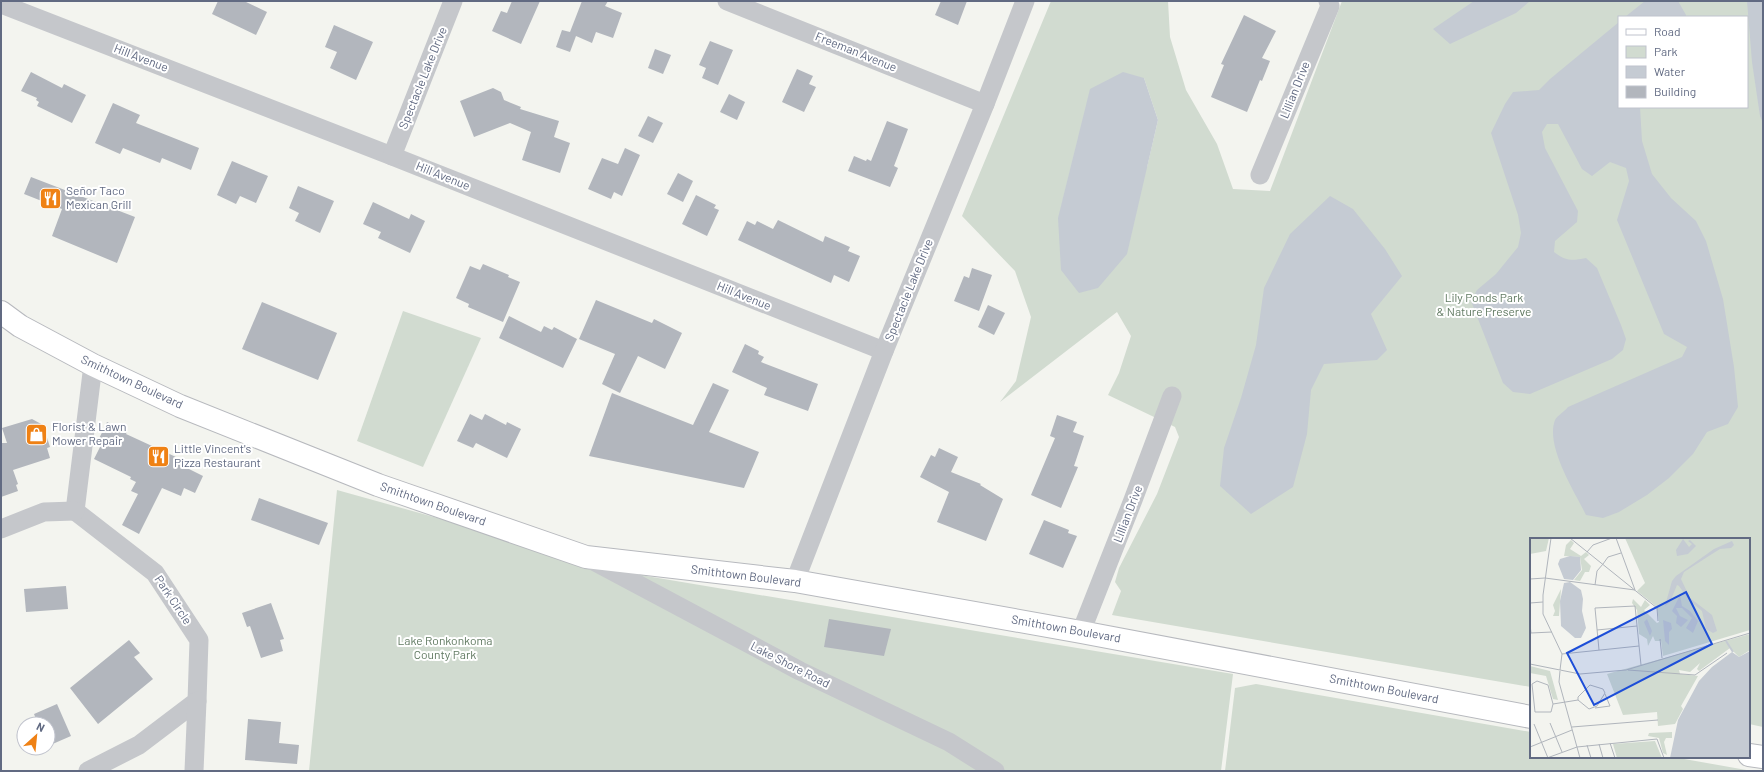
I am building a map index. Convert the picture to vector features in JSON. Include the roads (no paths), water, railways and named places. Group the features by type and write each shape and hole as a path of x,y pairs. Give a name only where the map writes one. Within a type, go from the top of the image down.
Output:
{"main road":[{"name":"Smithtown Boulevard","path":"1,312 20,326 93,365 180,406 378,485 586,557 794,581 1081,632 1530,716"},
{"path":"1750,755 1763,757"}],"street":[{"name":"Spectacle Lake Drive","path":"392,156 453,1"},
{"name":"Freeman Avenue","path":"727,1 985,104"},
{"name":"Spectacle Lake Drive","path":"794,581 884,351 985,104 1025,1"},
{"name":"Lillian Drive","path":"1260,174 1329,3"},
{"name":"Hill Avenue","path":"1,4 392,156 884,351"},
{"path":"1,529 44,512 75,511 93,365"},
{"name":"Lillian Drive","path":"1081,632 1134,500 1172,396"},
{"name":"Park Circle","path":"75,511 155,573 199,640 194,771"},
{"name":"Lake Shore Road","path":"586,557 800,671 949,742 995,771"},
{"path":"88,771 139,745 197,701"}],"water":[{"path":"1474,1 1530,1 1516,13 1450,44 1433,29"},
{"path":"1645,1 1678,1 1686,15 1686,16 1626,16"},
{"path":"1747,1 1763,1 1763,123 1760,116 1752,62"},
{"path":"1618,23 1618,108 1640,108 1642,141 1652,174 1671,198 1696,221 1706,241 1723,299 1734,367 1738,407 1728,424 1707,432 1693,454 1669,478 1647,495 1619,512 1603,518 1586,515 1569,482 1554,443 1553,431 1555,420 1568,407 1682,357 1687,347 1664,334 1617,220 1629,181 1626,168 1610,162 1592,176 1582,169 1558,124 1547,124 1542,132 1545,148 1578,211 1577,222 1555,241 1554,252 1569,260 1586,258 1597,268 1626,339 1623,350 1612,359 1530,394 1513,392 1503,383 1471,301 1477,290 1496,274 1518,247 1521,233 1518,215 1491,133 1505,104 1513,92 1539,90 1550,79"},
{"path":"1123,72 1144,78 1158,120 1127,254 1098,288 1079,293 1061,270 1058,218 1090,89"},
{"path":"1330,196 1353,209 1385,249 1402,276 1371,314 1387,350 1377,360 1324,364 1311,390 1307,434 1293,487 1251,514 1220,486 1224,448 1241,398 1256,345 1264,288 1290,234"}],"place":[{"name":"Señor Taco Mexican Grill","path":"50,198"},
{"name":"Florist & Lawn Mower Repair","path":"36,434"},
{"name":"Little Vincent's Pizza Restaurant","path":"158,456"}],"park label":[{"name":"Lily Ponds Park & Nature Preserve","path":"1484,305"},
{"name":"Lake Ronkonkoma County Park","path":"445,648"}]}
